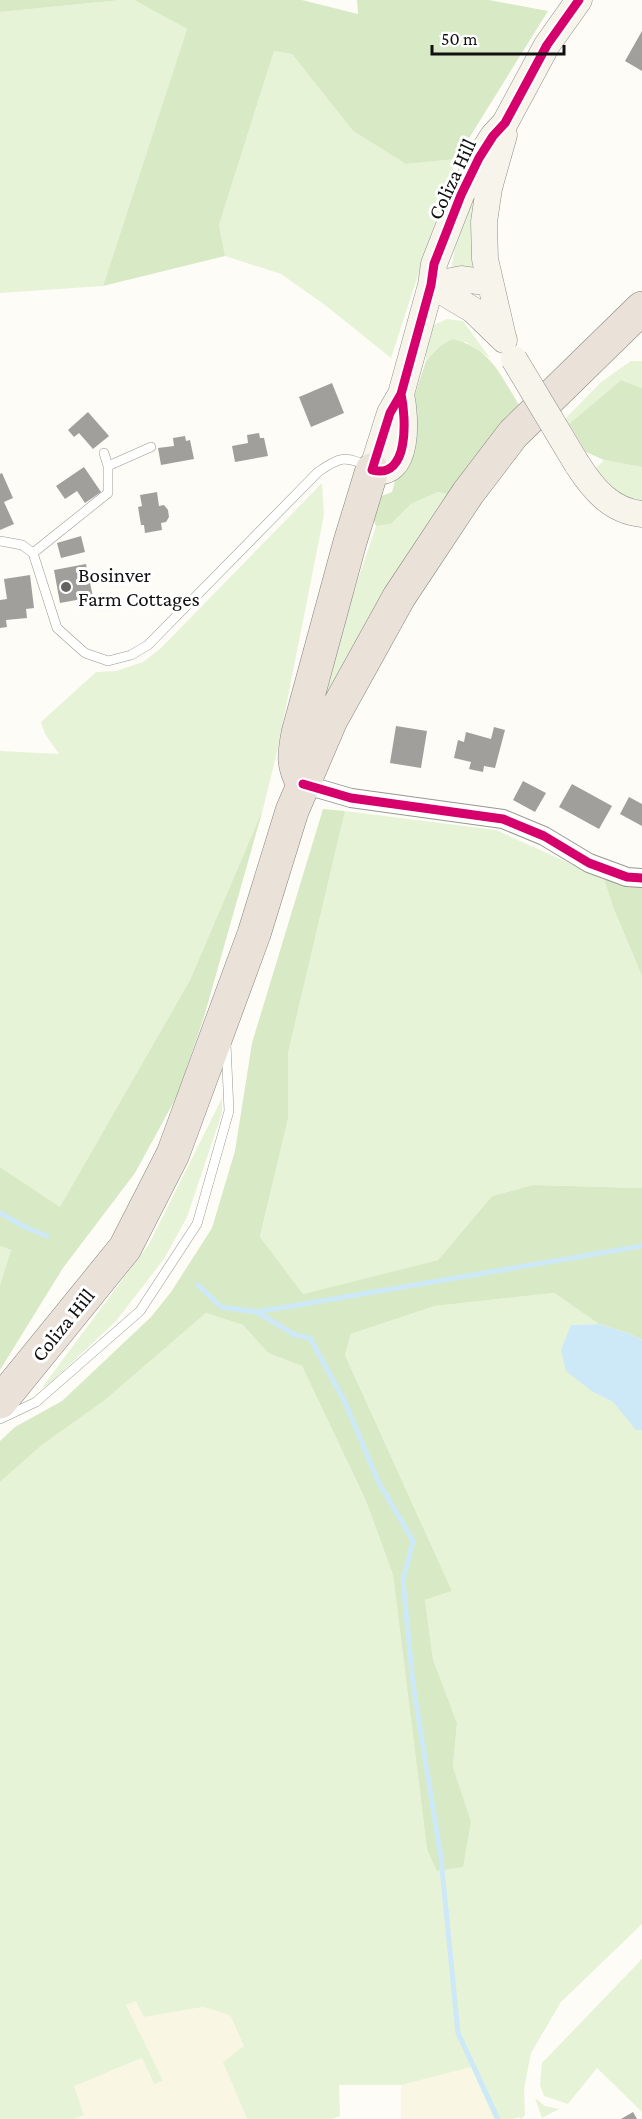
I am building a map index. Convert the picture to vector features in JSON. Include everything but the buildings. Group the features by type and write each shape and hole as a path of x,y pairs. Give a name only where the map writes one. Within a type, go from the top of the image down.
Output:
{"highway":[{"name":"Coliza Hill","path":"0,1402 125,1248 173,1154 254,934 285,829 331,720 367,653 431,548 468,493 513,434 642,308"},
{"path":"601,346 642,340"},
{"path":"303,784 295,771 293,756 298,733 372,470"}],"street":[{"name":"Coliza Hill","path":"372,470 382,473 394,468 398,461 405,413 401,394 431,285 434,264 460,195 479,158 493,136 505,123 547,45 579,0"},
{"path":"505,123 504,138 489,189 484,222 485,296 514,359 577,464 602,497 623,510 642,514"},
{"path":"431,285 485,296"},
{"path":"303,784 351,798 503,819 544,836 589,863 627,877 642,878"}],"lane":[{"path":"108,466 151,447"},
{"path":"33,554 108,492 108,466 104,453"},
{"path":"0,541 22,545 33,554 57,628 85,653 108,661 131,655 148,645 318,472 345,458 372,470"},
{"path":"0,1419 36,1402 140,1311 197,1224 229,1111 225,1012"}],"shaded area":[{"path":"136,2001 144,2017 203,2007 230,2015 244,2046 224,2063 247,2119 75,2119 84,2115 73,2086 143,2058 154,2084 126,2004"},
{"path":"471,2066 494,2119 401,2119 401,2085"}],"green space":[{"path":"0,0 121,0 0,12"},
{"path":"134,0 187,29 103,286 0,293 0,12"},
{"path":"134,0 302,0 358,14 357,0 489,0 548,11 456,159 406,164 353,131 292,54 274,51 219,225 225,256 103,286 187,29"},
{"path":"274,51 292,54 353,131 406,164 456,159 391,358 325,305 281,274 225,256 219,225"},
{"path":"488,157 479,277 451,276 460,230"},
{"path":"447,319 463,321 490,358 466,342 439,347 426,361 426,348 431,326"},
{"path":"452,339 477,349 494,365 521,408 450,495 438,492 411,504 391,524 376,526 371,512 379,497 392,492 412,403 426,361 439,347"},
{"path":"631,361 642,361 642,388 621,380 569,424 565,419 601,382"},
{"path":"621,380 642,388 642,467 604,460 586,452 569,424"},
{"path":"604,460 642,467 642,505 611,495 592,472"},
{"path":"322,483 324,515 277,752 263,809 190,980 60,1208 0,1167 0,751 59,754 45,734 41,722 96,672 116,671 143,662 161,648"},
{"path":"438,492 450,495 304,739 376,526 391,524 411,504"},
{"path":"263,809 204,1017 177,1096 135,1173 63,1268 0,1370 0,1285 11,1250 0,1246 0,1167 60,1207 190,980"},
{"path":"323,809 345,811 288,1053 288,1119 260,1237 303,1294 438,1260 492,1196 533,1185 642,1188 642,1340 599,1324 554,1293 435,1306 351,1334 345,1355 452,1591 425,1600 433,1659 457,1723 453,1767 471,1821 463,1867 437,1871 427,1849 393,1575 366,1501 302,1366 268,1353 243,1325 206,1313 105,1400 42,1445 0,1482 0,1441 15,1427 62,1401 151,1317 171,1292 212,1228 235,1151 252,1043"},
{"path":"345,811 496,830 604,879 613,907 642,976 642,1188 534,1185 492,1196 438,1260 303,1294 260,1238 288,1119 288,1053"},
{"path":"604,879 642,888 642,976 613,907"},
{"path":"222,1098 222,1113 187,1217 164,1259 116,1321 41,1389 149,1244"},
{"path":"0,1246 11,1250 0,1285"},
{"path":"554,1293 599,1324 571,1325 593,1392 613,1402 636,1429 642,1430 642,1924 561,2002 531,2053 524,2089 525,2115 521,2119 519,2117 494,2119 471,2067 401,2085 339,2085 340,2116 332,2119 247,2119 223,2062 244,2046 230,2015 203,2007 144,2017 136,2001 126,2005 163,2081 154,2084 142,2058 74,2086 84,2115 75,2119 0,2119 0,1482 42,1445 105,1400 206,1313 243,1325 268,1353 302,1366 366,1501 393,1575 427,1849 471,1821 453,1767 457,1723 433,1659 425,1600 452,1591 345,1355 351,1334 435,1306"},
{"path":"642,1959 642,2112 597,2068 568,2104 544,2096 540,2085 542,2063"},
{"path":"535,2098 545,2106 559,2109 542,2118"}],"water":[{"path":"599,1324 642,1340 642,1430 636,1430 613,1402 593,1392 566,1371 561,1350 571,1325"}],"waterway":[{"path":"0,1213 47,1236"},
{"path":"257,1312 642,1246"},
{"path":"198,1285 221,1307 257,1312 295,1335 310,1338 345,1402 378,1481 413,1541 403,1580 413,1684 441,1858 458,2033 498,2119"}],"cycle path":[{"path":"401,394 404,431 399,456 393,466 384,471 372,470 390,413 401,394 431,285 434,264 461,195 479,158 493,136 505,123 547,45 579,0"},
{"path":"303,784 351,798 503,819 544,836 589,863 627,877 642,878"}],"place":[{"name":"Bosinver Farm Cottages","path":"66,587"}]}
